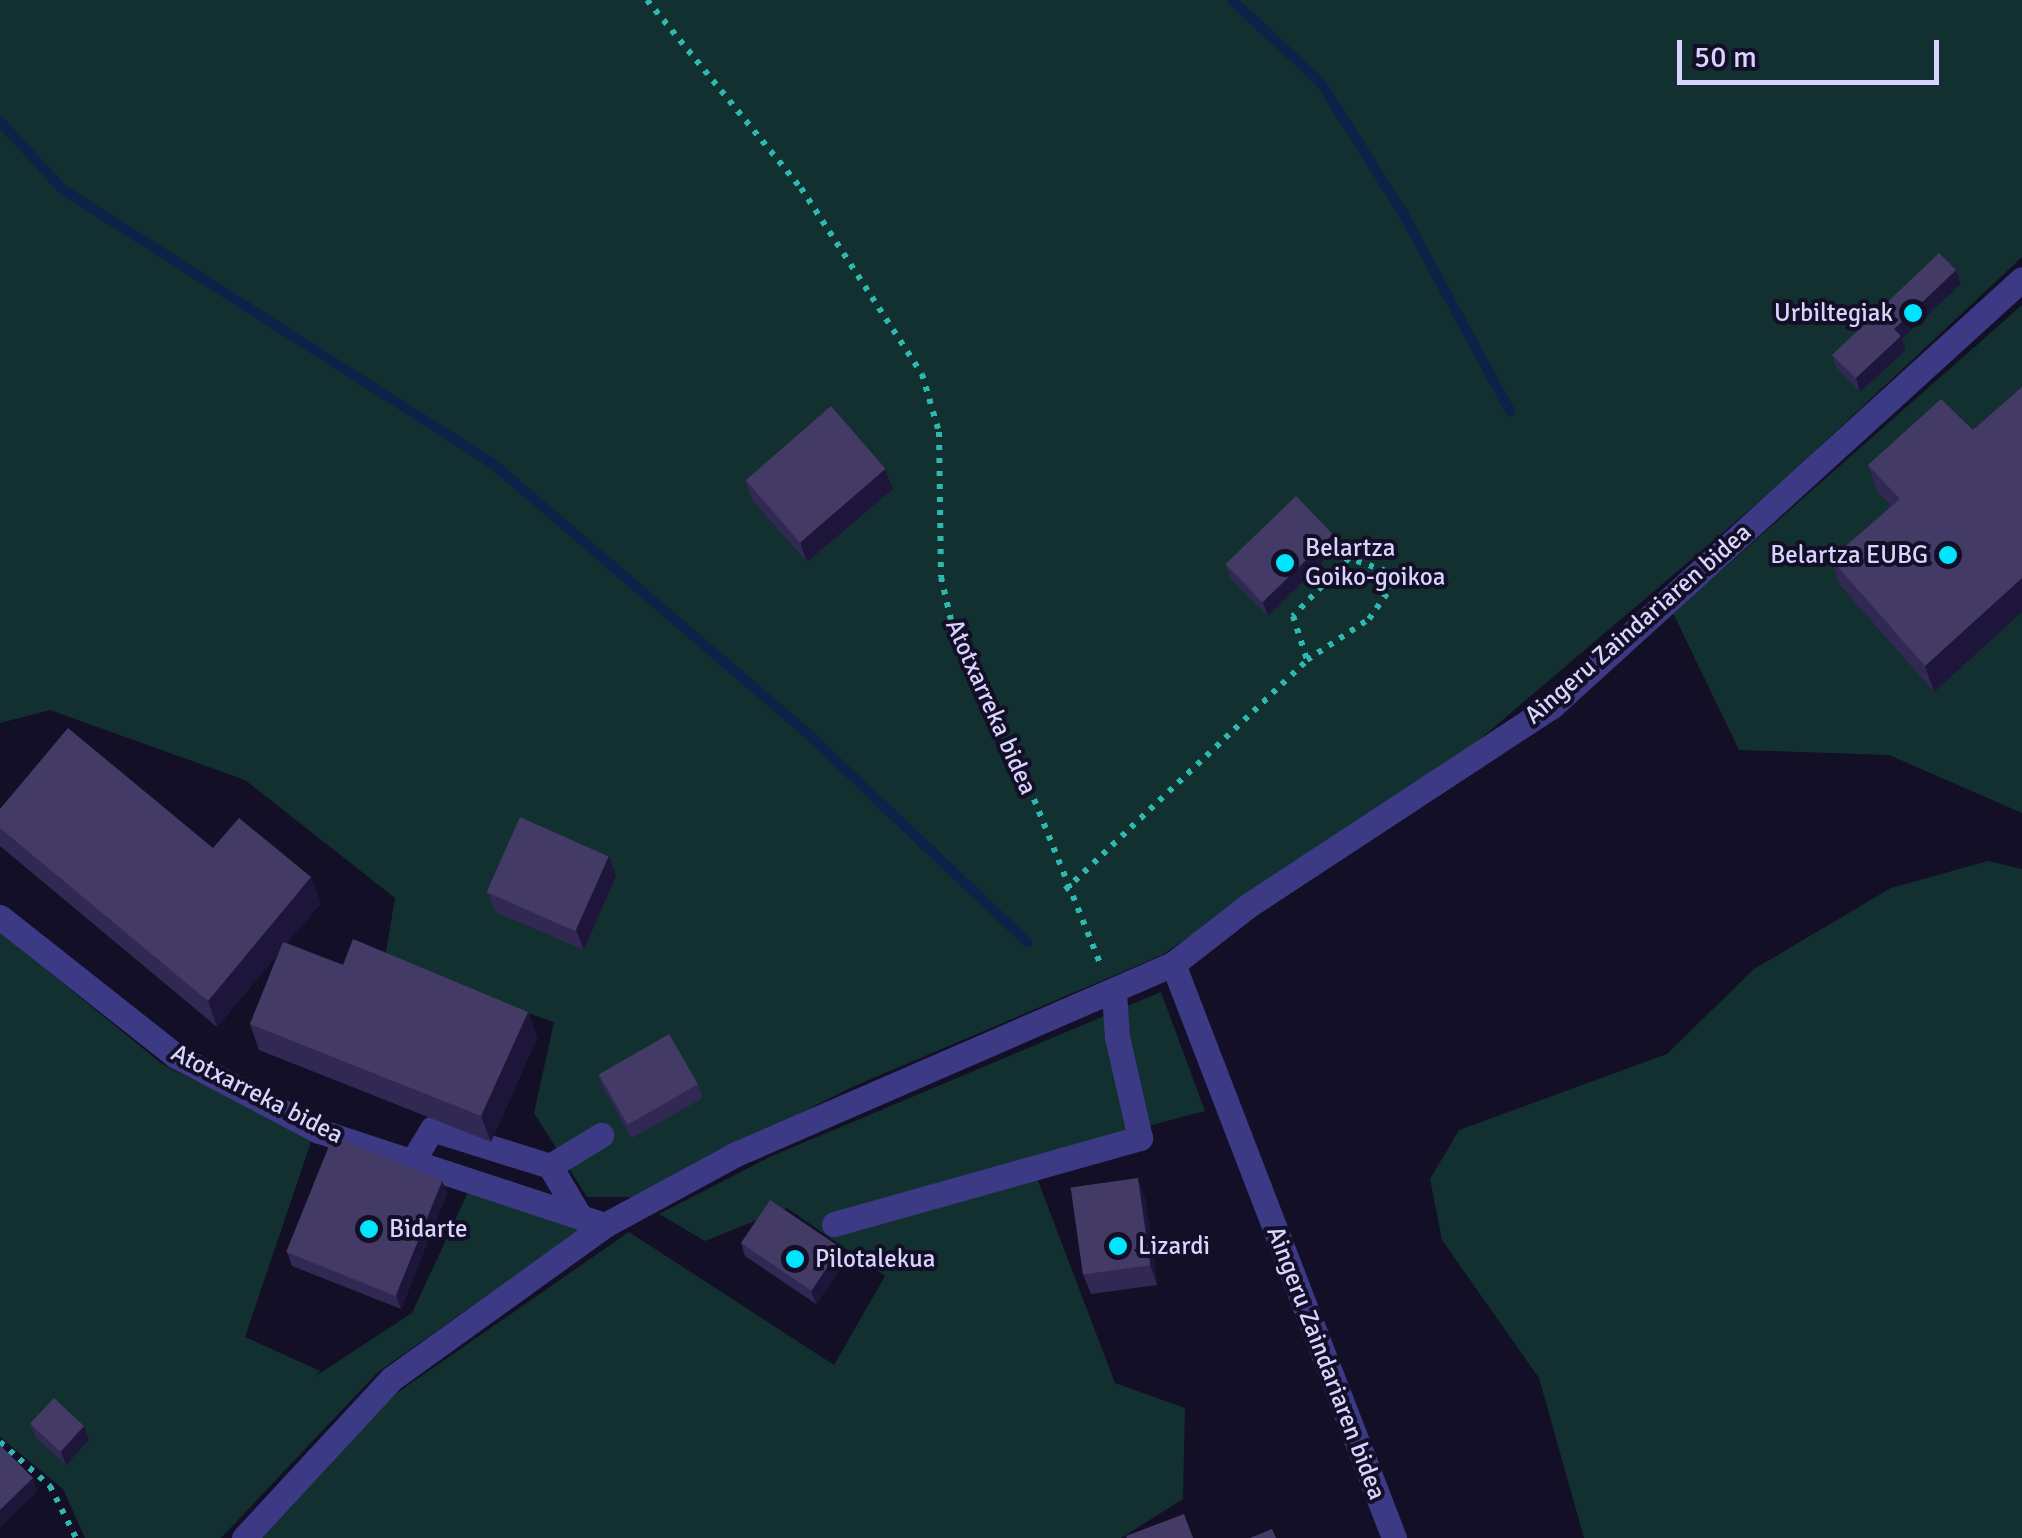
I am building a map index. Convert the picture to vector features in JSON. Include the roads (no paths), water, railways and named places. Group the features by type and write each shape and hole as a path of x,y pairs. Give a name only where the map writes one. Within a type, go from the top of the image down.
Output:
{"street":[{"name":"Aingeru Zaindariaren bidea","path":"1114,992 1173,964 1249,905 1551,706 2022,279"},
{"name":"Atotxarreka bidea","path":"0,917 176,1056 319,1131 593,1221"},
{"name":"Aingeru Zaindariaren bidea","path":"1173,964 1394,1538"},
{"path":"244,1538 392,1379 593,1221 736,1154 1114,992 1116,1037 1140,1138 834,1224"},
{"path":"412,1162 432,1129 550,1166 593,1221"},
{"path":"550,1166 601,1135"}],"waterway":[{"path":"1232,0 1321,83 1404,215 1510,411"},
{"path":"0,121 62,189 492,463 808,734 1027,942"}],"place":[{"name":"Urbiltegiak","path":"1913,313"},
{"name":"Belartza EUBG","path":"1948,555"},
{"name":"Belartza Goiko-goikoa","path":"1285,563"},
{"name":"Bidarte","path":"369,1229"},
{"name":"Lizardi","path":"1118,1246"},
{"name":"Pilotalekua","path":"795,1259"}]}
